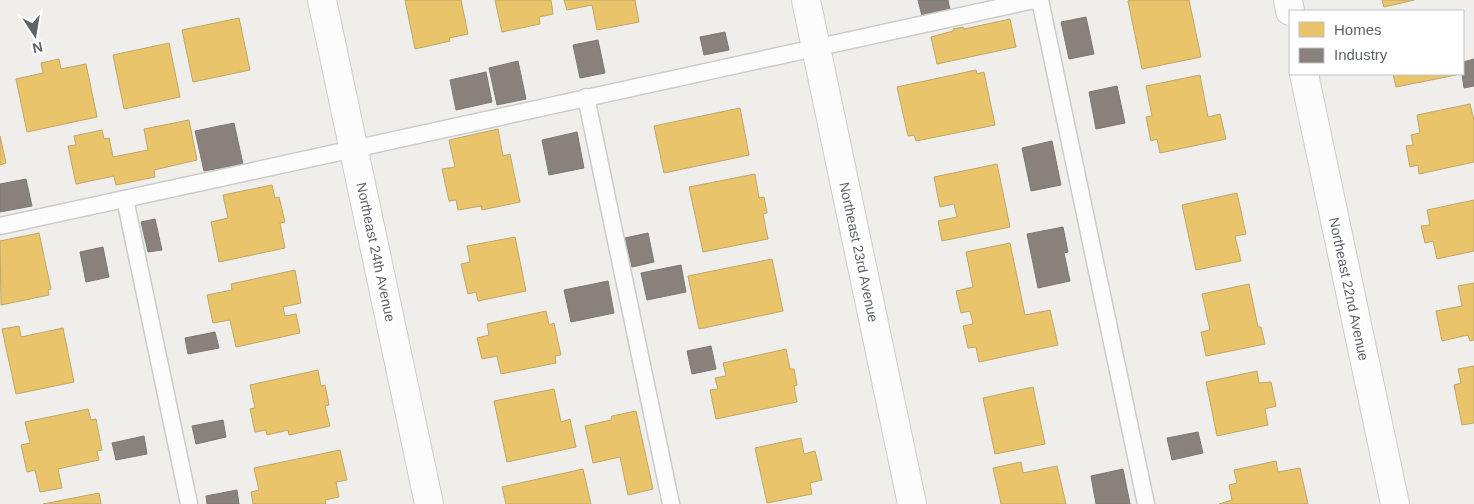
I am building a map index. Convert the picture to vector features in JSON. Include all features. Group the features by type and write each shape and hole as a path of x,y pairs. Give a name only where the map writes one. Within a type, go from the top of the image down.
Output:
{"street":[{"name":"Northeast 24th Avenue","path":"322,0 429,504"},
{"name":"Northeast 23rd Avenue","path":"806,0 912,504"},
{"name":"Northeast 22nd Avenue","path":"1304,75 1395,504"}],"lane":[{"path":"0,226 816,46 1034,0"},
{"path":"1040,0 1146,504"},
{"path":"586,97 671,504"},
{"path":"125,199 189,504"}],"building: Homes":[{"path":"405,0 461,0 468,34 449,38 450,41 415,49"},
{"path":"495,0 551,0 553,14 539,17 540,24 502,32"},
{"path":"564,0 635,0 639,22 597,30 592,5 567,10"},
{"path":"1189,0 1201,57 1142,69 1128,1"},
{"path":"1382,0 1414,0 1384,7"},
{"path":"239,18 250,70 193,82 182,30"},
{"path":"1010,19 1016,47 937,64 931,37 953,31 953,29 963,27 964,29"},
{"path":"169,43 180,97 124,109 113,55"},
{"path":"59,59 61,69 86,64 97,117 27,132 16,79 43,73 41,63"},
{"path":"976,70 977,74 984,72 995,125 916,141 914,135 908,136 897,87"},
{"path":"1200,75 1208,117 1220,114 1226,139 1160,153 1157,139 1151,141 1146,117 1152,116 1146,86"},
{"path":"1393,75 1456,75 1396,87"},
{"path":"1470,104 1474,120 1474,162 1419,174 1418,165 1410,167 1406,146 1413,145 1411,135 1420,133 1417,115"},
{"path":"740,108 749,155 664,173 654,126"},
{"path":"189,120 197,160 154,170 155,177 116,185 114,176 76,184 68,146 76,145 74,136 102,130 104,139 109,138 113,157 148,150 144,129"},
{"path":"498,129 503,156 510,154 520,202 482,210 481,206 458,210 456,200 449,201 442,169 455,167 449,140"},
{"path":"0,136 6,163 0,165"},
{"path":"997,164 1010,227 942,241 938,221 957,217 954,204 940,207 934,177"},
{"path":"755,174 759,198 764,197 767,213 763,214 768,239 703,252 689,187"},
{"path":"272,185 275,198 279,197 285,222 280,223 285,248 219,262 211,222 228,218 223,195"},
{"path":"1237,193 1246,234 1235,236 1241,261 1196,270 1182,205"},
{"path":"1474,200 1474,251 1437,259 1433,241 1425,243 1421,226 1430,225 1427,210"},
{"path":"39,233 51,289 48,290 49,295 1,305 0,241"},
{"path":"515,237 526,291 478,301 476,292 468,294 461,264 470,262 467,246"},
{"path":"1010,243 1025,315 1050,310 1058,345 979,362 976,347 968,348 963,326 973,324 970,311 961,313 956,291 973,287 966,252"},
{"path":"772,259 783,311 699,329 688,276"},
{"path":"295,270 301,303 283,307 285,316 296,314 300,333 236,347 230,320 213,323 207,295 232,290 231,284"},
{"path":"1474,283 1474,340 1470,341 1468,335 1442,341 1436,311 1462,306 1458,286"},
{"path":"1249,284 1258,327 1261,327 1265,344 1206,356 1201,332 1210,330 1202,294"},
{"path":"546,311 549,325 554,323 561,355 555,356 556,363 501,374 497,356 482,359 477,338 489,335 487,324"},
{"path":"19,326 21,337 63,328 74,382 16,394 2,329"},
{"path":"786,349 790,369 794,369 797,385 794,386 797,402 716,419 710,390 718,389 715,378 726,376 723,363"},
{"path":"1474,366 1474,423 1462,425 1454,385 1461,383 1458,369"},
{"path":"318,370 321,386 325,385 329,405 325,406 330,426 289,435 288,430 267,435 266,430 255,432 250,409 255,408 250,385"},
{"path":"1257,371 1259,383 1271,382 1276,406 1265,409 1268,425 1217,436 1206,382"},
{"path":"1033,387 1045,444 995,454 983,398"},
{"path":"554,389 561,422 570,419 576,447 507,462 494,401"},
{"path":"88,409 91,420 96,419 102,450 97,451 99,460 58,469 62,488 40,492 35,470 27,472 21,445 30,443 25,422"},
{"path":"636,411 653,489 628,495 620,457 593,463 585,426 611,420 612,416"},
{"path":"801,438 804,454 815,451 822,480 810,483 812,494 767,503 755,448"},
{"path":"340,450 347,480 336,482 339,497 325,500 326,504 253,504 251,492 259,490 254,468"},
{"path":"1276,461 1278,472 1300,468 1308,504 1219,504 1232,500 1229,485 1237,483 1234,470"},
{"path":"1021,462 1023,473 1057,466 1066,504 1001,504 993,468"},
{"path":"583,469 591,504 506,504 502,487"},
{"path":"99,493 101,504 43,504"}],"building: Industry":[{"path":"918,0 948,0 950,10 922,16"},
{"path":"1086,17 1094,54 1069,59 1061,22"},
{"path":"725,32 729,50 704,55 700,37"},
{"path":"598,40 605,73 580,78 573,45"},
{"path":"1474,59 1474,86 1464,88 1462,75 1464,75 1464,62"},
{"path":"518,61 526,99 497,105 489,68"},
{"path":"486,72 492,102 456,110 450,80"},
{"path":"1117,86 1125,123 1096,129 1089,92"},
{"path":"234,123 243,164 204,171 195,131"},
{"path":"577,132 584,168 549,175 542,140"},
{"path":"1052,141 1061,185 1031,191 1022,148"},
{"path":"26,179 32,206 0,212 0,184"},
{"path":"155,219 162,250 148,252 141,222"},
{"path":"1063,227 1068,252 1064,253 1070,281 1038,288 1027,234"},
{"path":"648,233 654,262 632,267 625,238"},
{"path":"103,247 109,277 86,282 80,252"},
{"path":"681,265 686,292 647,300 641,273"},
{"path":"608,281 614,313 571,322 564,290"},
{"path":"215,332 219,348 188,354 185,338"},
{"path":"711,346 716,369 692,374 687,351"},
{"path":"223,420 226,437 196,444 192,426"},
{"path":"1198,432 1203,453 1172,460 1167,438"},
{"path":"144,436 147,454 116,460 112,443"},
{"path":"1123,469 1130,504 1096,504 1091,476"},
{"path":"237,490 239,504 207,504 206,496"}]}
